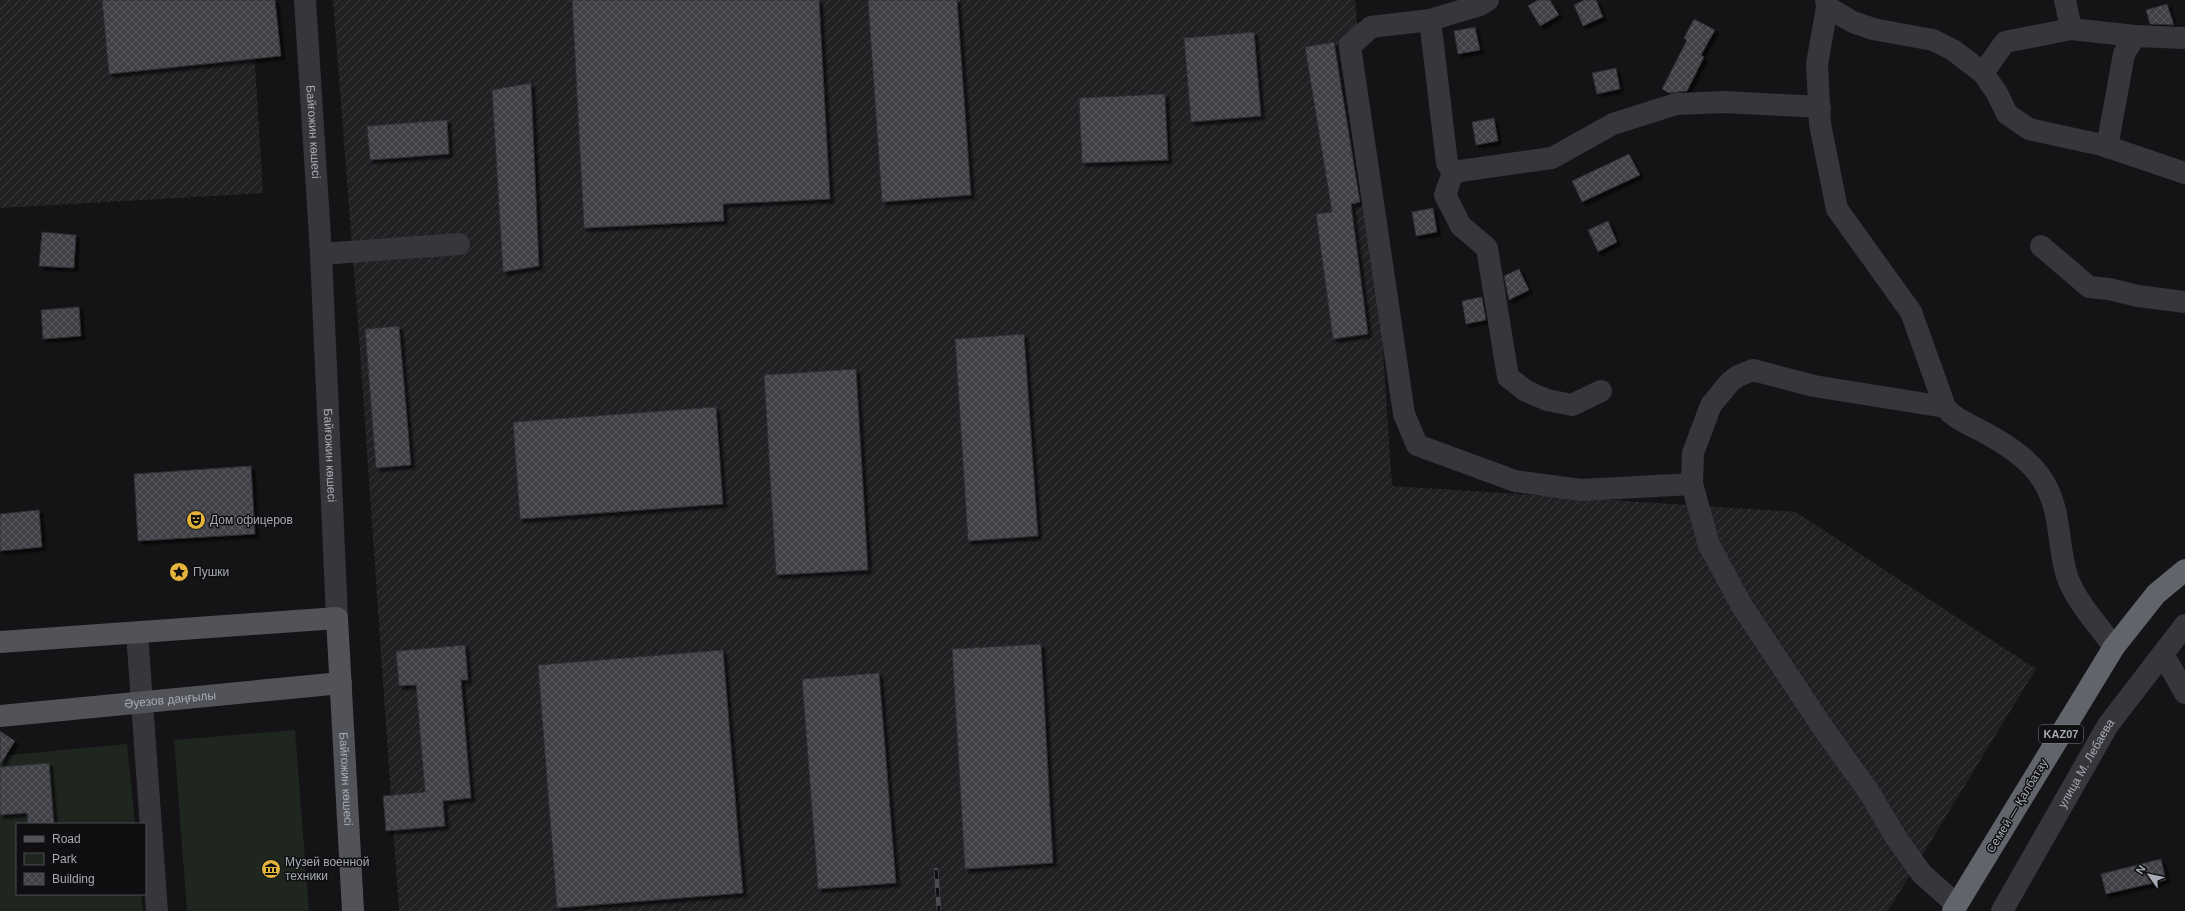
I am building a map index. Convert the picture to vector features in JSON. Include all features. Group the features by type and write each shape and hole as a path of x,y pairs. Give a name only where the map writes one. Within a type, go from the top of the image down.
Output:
{"highway":[{"name":"Семей — Қалбатау","path":"1955,908 2114,647 2156,594 2185,570"}],"main road":[{"path":"0,642 338,618"},
{"name":"Байғожин көшесі","path":"338,618 353,911"},
{"name":"Әуезов даңғылы","path":"0,716 341,683"}],"street":[{"name":"Байғожин көшесі","path":"305,0 321,254 338,618"},
{"path":"1488,0 1480,5 1430,20 1371,27 1350,46 1404,414 1417,445 1515,481 1581,490 1692,484"},
{"path":"2065,0 2070,29"},
{"path":"2114,647 2075,594 2067,576 2058,520 2048,489 2021,457 1988,435 1953,416 1945,407 1911,312 1837,209 1820,124 1817,64 1827,4 1853,22 1872,29 1933,40 1953,50 1983,72 1998,93 2007,114 2029,129 2107,147 2185,173"},
{"path":"1430,20 1447,163 1453,172"},
{"path":"1983,72 2005,42 2070,29 2135,36 2185,38"},
{"path":"2107,147 2124,54 2135,36"},
{"path":"1453,172 1552,158 1613,124 1676,104 1725,102 1820,107"},
{"path":"1453,172 1445,195 1461,226 1487,248 1508,377 1526,392 1547,400 1572,405 1602,391"},
{"path":"321,254 459,244"},
{"path":"2041,246 2089,288 2109,289 2138,296 2185,302"},
{"path":"1945,407 1814,386 1753,370 1738,376 1730,382 1711,405 1693,453 1692,484 1709,545 1742,606 1823,728 1869,792 1899,843 1922,874 1955,908"},
{"name":"улица М. Лебаева","path":"2002,911 2108,725 2185,625"},
{"path":"137,633 157,911"},
{"path":"2163,654 2185,693"}],"shaded area":[{"path":"0,0 251,0 263,193 0,208"},
{"path":"333,0 1355,0 1376,248 1392,486 1796,512 2036,669 1888,911 399,911 358,323"}],"green space":[{"path":"295,730 309,911 187,911 174,740"},
{"path":"127,744 135,823 16,823 16,895 141,895 143,911 0,911 0,756"}],"building":[{"path":"102,0 275,0 281,56 109,74"},
{"path":"572,0 819,0 830,199 723,204 724,221 584,228"},
{"path":"868,0 957,0 971,195 882,202"},
{"path":"1538,0 1550,0 1559,15 1540,26 1528,6"},
{"path":"1584,0 1596,0 1603,17 1583,26 1574,5"},
{"path":"2167,4 2174,25 2150,24 2146,10"},
{"path":"1694,19 1715,30 1701,55 1704,57 1687,91 1669,93 1662,89 1687,40 1684,38"},
{"path":"1475,27 1480,50 1458,54 1454,31"},
{"path":"1254,32 1261,116 1191,122 1184,38"},
{"path":"1334,42 1360,202 1351,204 1368,334 1333,339 1316,214 1332,212 1305,47"},
{"path":"1616,68 1620,89 1597,94 1592,73"},
{"path":"531,83 539,266 503,272 492,90"},
{"path":"1165,94 1168,160 1082,163 1079,98"},
{"path":"1494,118 1498,141 1476,145 1472,122"},
{"path":"447,120 449,154 370,160 367,126"},
{"path":"1629,154 1640,175 1582,202 1572,181"},
{"path":"1433,208 1437,232 1416,236 1412,212"},
{"path":"1608,221 1617,242 1598,252 1588,230"},
{"path":"42,232 76,235 74,268 39,266"},
{"path":"1519,269 1529,290 1509,300 1504,276"},
{"path":"1482,297 1486,320 1466,324 1462,301"},
{"path":"79,307 81,336 43,339 41,310"},
{"path":"399,326 411,465 376,468 365,329"},
{"path":"1024,334 1038,536 968,541 955,339"},
{"path":"856,369 868,570 776,575 764,375"},
{"path":"716,407 723,504 520,519 513,422"},
{"path":"251,466 255,534 138,541 134,474"},
{"path":"39,510 42,547 0,551 0,514"},
{"path":"1041,644 1053,863 965,869 952,649"},
{"path":"465,645 468,680 461,680 471,798 443,801 445,826 386,831 383,796 425,792 416,685 399,686 396,651"},
{"path":"723,650 743,893 557,908 538,665"},
{"path":"879,673 896,883 818,889 802,679"},
{"path":"0,731 15,741 0,765"},
{"path":"49,763 54,823 28,823 27,813 0,815 0,767"},
{"path":"2161,859 2166,880 2106,894 2101,874"}],"railway":[{"path":"936,870 939,911"}],"place":[{"name":"Дом офицеров","path":"196,520"},
{"name":"Пушки","path":"179,572"},
{"name":"Музей военной техники","path":"271,869"}]}
